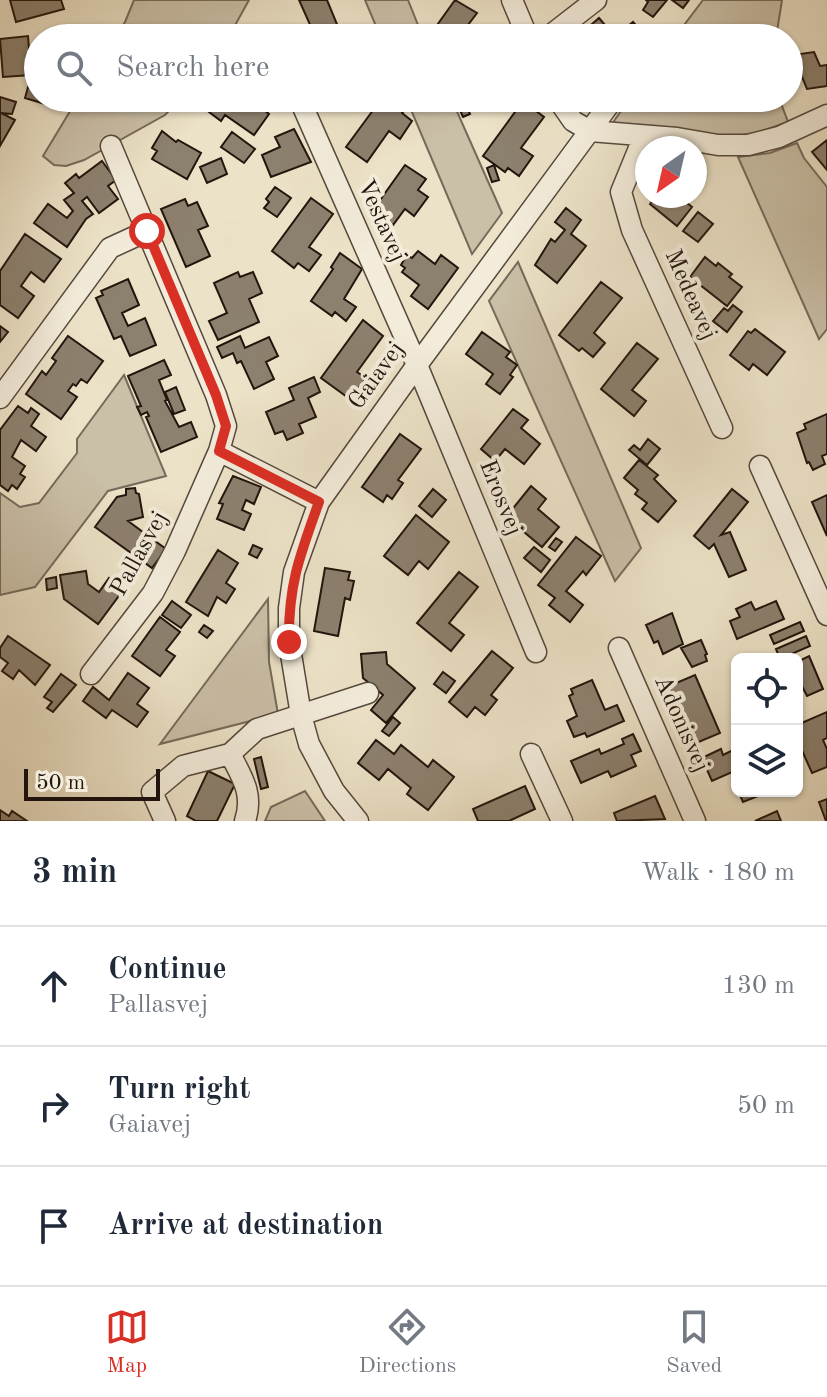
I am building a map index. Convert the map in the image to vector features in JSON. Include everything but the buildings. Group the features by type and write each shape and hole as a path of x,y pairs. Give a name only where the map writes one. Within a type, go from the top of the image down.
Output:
{"street":[{"path":"512,0 522,24"},
{"path":"565,24 596,0"},
{"name":"Vestavej","path":"305,112 417,365"},
{"path":"567,112 573,121 590,131 644,136"},
{"name":"Gaiavej","path":"358,821 334,791 309,744 301,715 289,642 289,608 294,572 319,502 604,112"},
{"path":"707,144 748,145 779,137 827,115"},
{"name":"Pallasvej","path":"91,674 153,593 219,451 226,426 111,146"},
{"name":"Medeavej","path":"635,158 621,192 632,230 722,428"},
{"path":"0,398 110,248 147,231"},
{"name":"Erosvej","path":"417,365 536,652"},
{"path":"219,451 319,502"},
{"path":"760,466 827,615"},
{"name":"Adonisvej","path":"619,648 695,821"},
{"path":"165,821 152,792 183,766 230,754 257,729 368,693"},
{"path":"230,754 249,793 245,821"},
{"path":"531,754 562,821"}],"shaded area":[{"path":"134,0 249,0 236,24 125,22"},
{"path":"365,0 408,0 418,24 375,24"},
{"path":"703,0 782,0 778,24 685,24"},
{"path":"70,112 168,112 84,160 66,166 54,165 43,156"},
{"path":"412,112 457,112 502,213 472,254"},
{"path":"620,112 784,112 788,122 756,133 726,137 671,127 612,124"},
{"path":"797,143 804,158 827,187 827,329 819,339 738,157 770,153"},
{"path":"518,262 641,548 615,581 489,301"},
{"path":"124,375 166,476 108,491 35,587 0,595 0,493 20,507 39,503 77,453 77,439"},
{"path":"268,599 269,662 278,714 160,744"},
{"path":"305,791 325,821 265,821 271,807"}],"route":[{"path":"147,231 216,395 226,426 219,451 319,502 294,572 289,608 289,642"}]}
